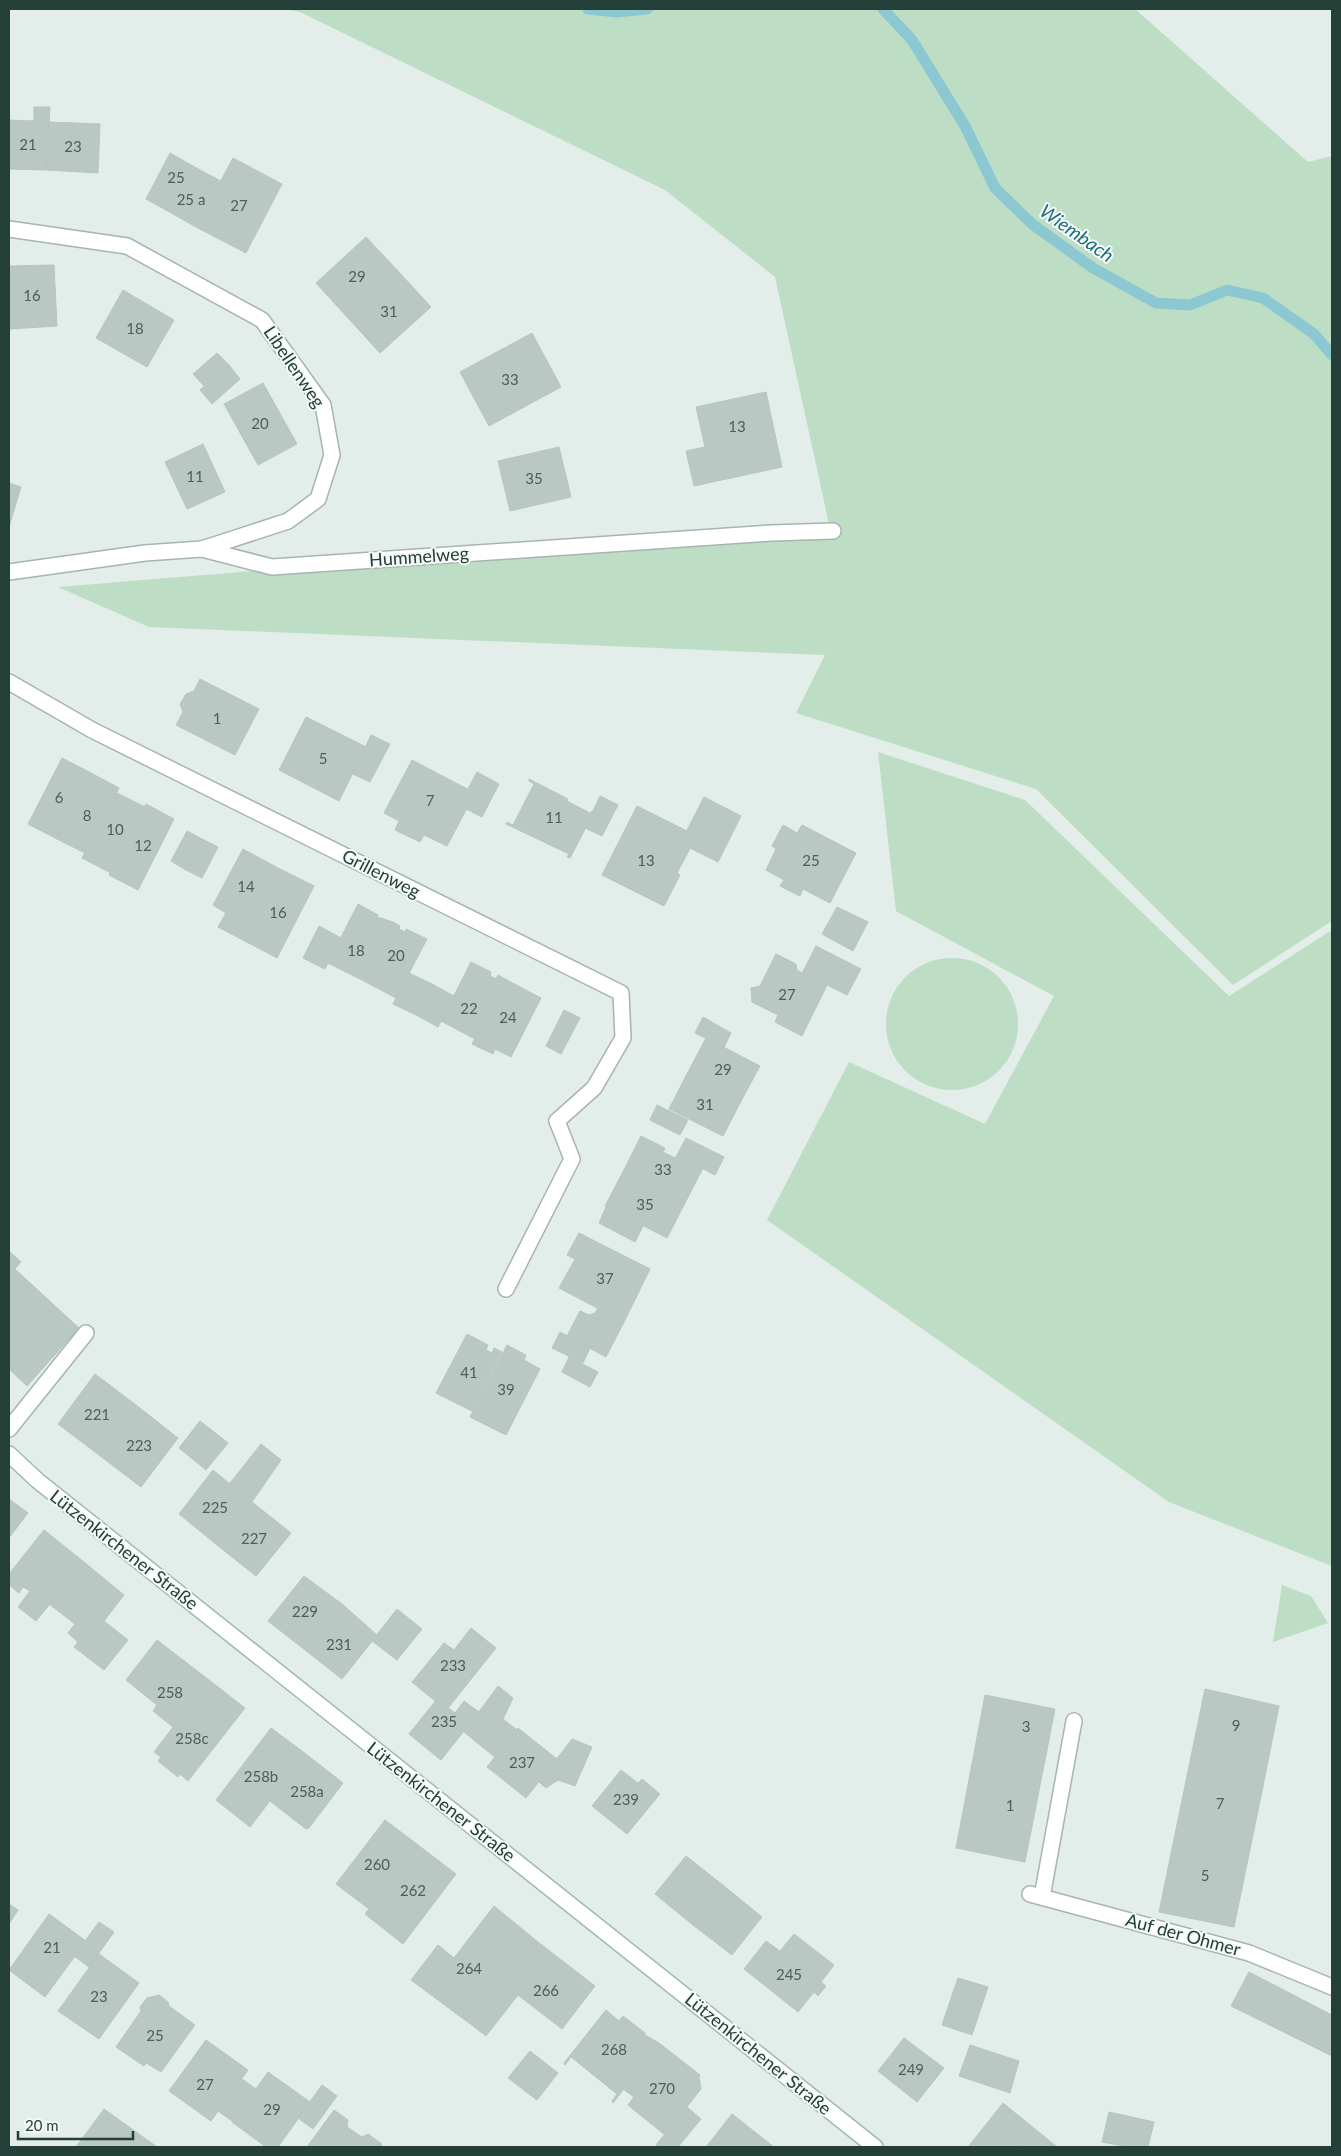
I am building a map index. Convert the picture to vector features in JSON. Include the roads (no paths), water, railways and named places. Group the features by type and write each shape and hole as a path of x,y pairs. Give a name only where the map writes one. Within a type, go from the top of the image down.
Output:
{"street":[{"name":"Libellenweg","path":"9,229 128,246 262,320 323,405 332,455 318,499 288,521 202,549"},
{"name":"Hummelweg","path":"9,572 145,553 202,549 272,567 751,534 833,531"},
{"name":"Grillenweg","path":"9,682 92,730 621,994 622,1038 594,1088 557,1121 572,1159 506,1289"},
{"path":"9,1429 86,1333"},
{"name":"Lützenkirchener Straße","path":"9,1454 46,1487 875,2147"},
{"name":"Auf der Ohmer","path":"1074,1721 1036,1895 1249,1953 1332,1987"}],"waterway":[{"name":"Wiembach","path":"588,9 617,12 647,9"},
{"name":"Wiembach","path":"883,9 912,40 965,126 995,188 1032,224 1093,268 1156,303 1190,305 1227,290 1263,298 1314,334 1332,355"}]}
